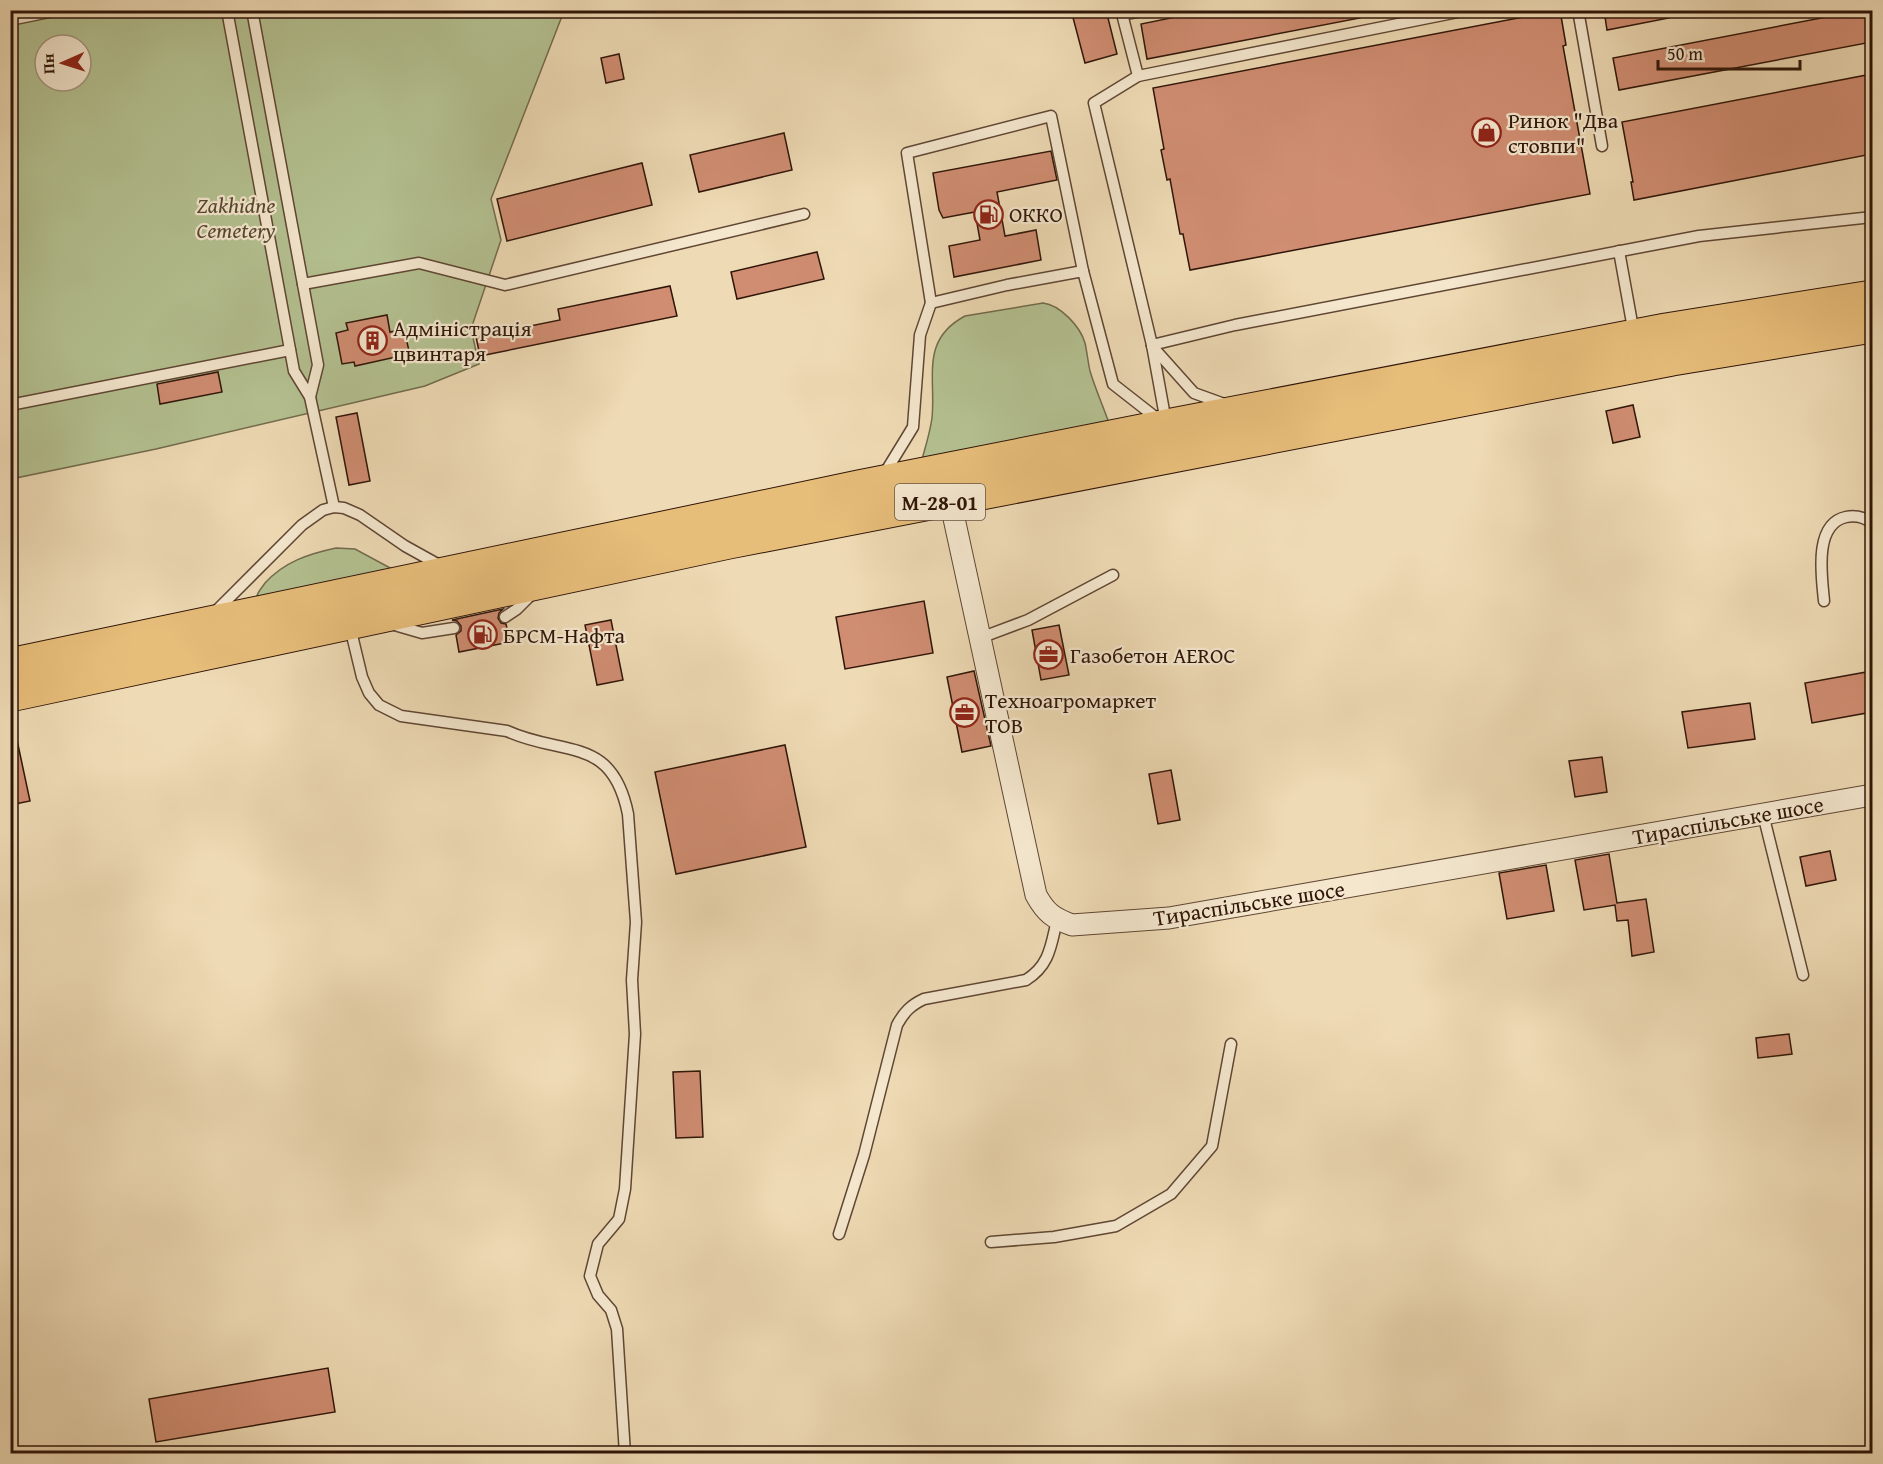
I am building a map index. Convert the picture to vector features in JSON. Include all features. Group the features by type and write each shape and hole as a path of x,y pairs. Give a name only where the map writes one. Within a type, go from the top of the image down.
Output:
{"highway":[{"name":"М-28-01","path":"10,665 1167,426 1634,336 1872,297"},
{"name":"М-28-01","path":"10,696 729,542 1672,359 1872,326"}],"street":[{"path":"950,500 1036,895 1044,909 1056,920"},
{"name":"Тираспільське шосе","path":"1056,920 1072,926 1169,918 1872,795"}],"lane":[{"path":"10,20 59,10"},
{"path":"227,10 294,371 310,397 334,507"},
{"path":"252,10 318,365 310,397"},
{"path":"1138,76 1121,13 1147,10"},
{"path":"1167,426 1152,345 1094,103 1138,76 1468,10"},
{"path":"1578,10 1602,146"},
{"path":"878,484 914,427 920,335 931,303 907,153 1051,116 1083,271 1113,384 1167,426"},
{"path":"303,284 419,263 505,285 804,214"},
{"path":"1152,345 1235,325 1699,236 1872,217"},
{"path":"1619,251 1634,336"},
{"path":"931,303 1007,285 1083,271"},
{"path":"1152,345 1194,393 1244,411"},
{"path":"10,405 290,350"},
{"path":"202,625 302,525 322,510 334,507 344,508 360,515 405,546 452,572"},
{"path":"1824,602 1822,555 1827,531 1833,523 1847,517 1866,518 1872,523"},
{"path":"980,638 1028,620 1113,575"},
{"path":"505,617 517,609 546,580"},
{"path":"454,628 422,633 360,620 362,677 369,693 379,705 401,716 507,731 520,737 589,753 613,772 625,799 636,922 632,980 635,1034 625,1189 619,1219 598,1244 590,1276 598,1295 611,1311 617,1329 625,1454"},
{"path":"1763,814 1803,975"},
{"path":"839,1234 864,1155 897,1024 903,1013 924,999 1026,980 1036,974 1049,953 1056,920"},
{"path":"991,1242 1054,1237 1116,1226 1171,1194 1212,1146 1231,1044"}],"green space":[{"name":"Zakhidne Cemetery","path":"11,11 564,11 491,199 501,240 471,329 479,364 425,386 156,449 11,479"},
{"path":"1043,303 1062,312 1079,330 1085,343 1094,384 1109,423 921,463 932,418 933,361 941,336 965,316"},
{"path":"336,548 355,549 394,570 256,599 265,583 288,564 306,556"}],"building":[{"path":"1071,10 1106,10 1117,54 1085,63"},
{"path":"1210,10 1360,10 1360,18 1147,59 1141,24"},
{"path":"1560,10 1566,45 1563,46 1590,194 1190,270 1183,234 1180,234 1170,179 1167,180 1153,88"},
{"path":"1604,10 1668,10 1669,18 1607,30"},
{"path":"1872,10 1872,42 1619,90 1613,58"},
{"path":"619,54 624,79 606,83 601,58"},
{"path":"1872,74 1872,154 1634,200 1622,122"},
{"path":"784,133 792,170 699,192 690,155"},
{"name":"ОККО","path":"1051,151 1057,180 997,192 1005,236 1036,230 1041,260 954,277 949,246 980,240 975,212 943,218 939,210 933,173"},
{"path":"642,163 652,205 507,241 497,199"},
{"path":"817,252 824,279 737,299 731,272"},
{"path":"670,286 677,316 480,356 476,337 560,320 558,309"},
{"name":"Адміністрація цвинтаря","path":"387,315 390,332 404,329 409,351 395,354 396,357 355,366 354,362 342,364 336,333 348,330 346,323"},
{"path":"218,372 222,392 160,404 157,384"},
{"path":"1633,405 1640,437 1613,443 1606,411"},
{"path":"357,413 370,481 349,485 336,417"},
{"path":"924,601 933,653 845,669 836,617"},
{"name":"БРСМ-Нафта","path":"503,609 498,618 501,623 506,624 510,642 459,652 456,635 461,631 461,626 457,621 452,620"},
{"path":"611,620 623,680 597,685 585,625"},
{"path":"1059,625 1069,675 1041,680 1032,630"},
{"path":"974,671 991,746 962,752 947,677"},
{"path":"1872,671 1872,712 1812,723 1805,683"},
{"path":"1750,703 1755,739 1688,748 1682,712"},
{"path":"17,740 30,801 10,805 10,741"},
{"path":"785,745 806,847 676,874 655,772"},
{"path":"1602,757 1607,792 1575,797 1569,761"},
{"path":"1171,770 1180,820 1158,824 1149,774"},
{"path":"1830,851 1836,880 1806,886 1800,857"},
{"path":"1609,854 1617,903 1646,899 1654,952 1632,956 1628,920 1617,921 1615,905 1584,910 1575,860"},
{"path":"1546,865 1554,911 1507,919 1499,873"},
{"path":"1789,1034 1792,1054 1758,1058 1756,1038"},
{"path":"700,1071 703,1137 676,1138 673,1072"},
{"path":"328,1368 335,1412 156,1442 149,1399"}],"place":[{"name":"Ринок \"Два стовпи\"","path":"1487,133"},
{"name":"ОККО","path":"988,214"},
{"name":"Адміністрація цвинтаря","path":"372,341"},
{"name":"БРСМ-Нафта","path":"482,635"},
{"name":"Газобетон AEROC","path":"1049,655"},
{"name":"Техноагромаркет ТОВ","path":"964,713"}]}
